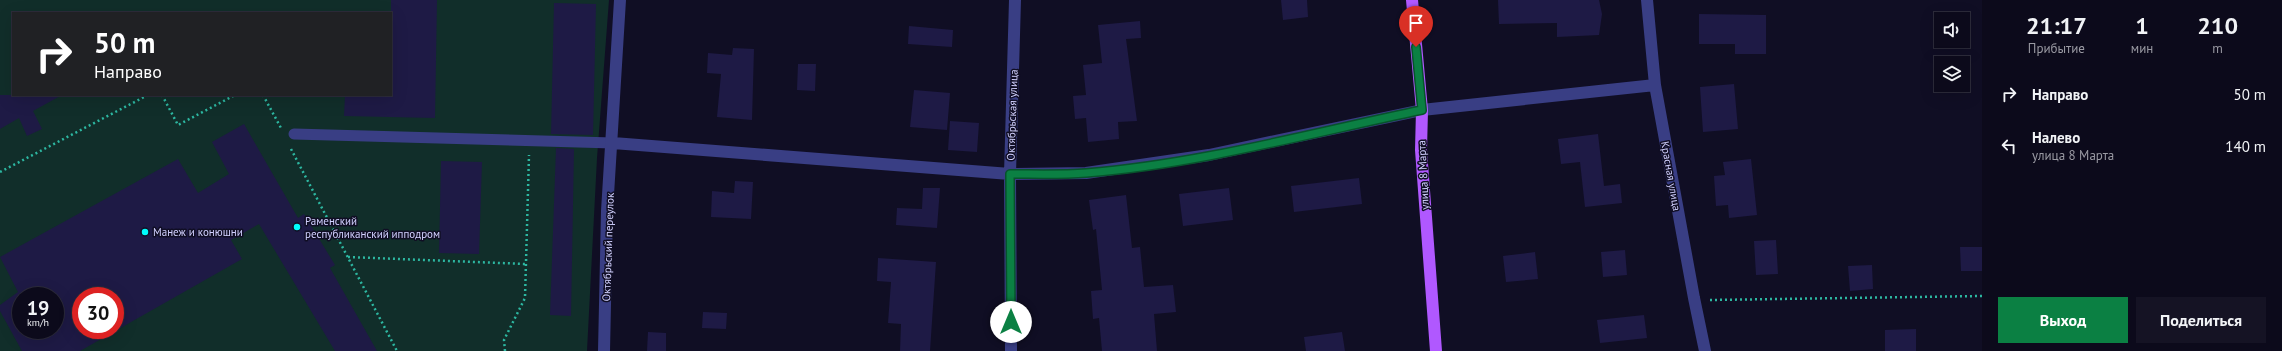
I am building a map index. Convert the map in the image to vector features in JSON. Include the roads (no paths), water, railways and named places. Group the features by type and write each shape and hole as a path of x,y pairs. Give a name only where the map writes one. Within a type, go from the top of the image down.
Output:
{"main road":[{"name":"улица 8 Марта","path":"1412,0 1422,110 1421,150 1436,351"}],"street":[{"name":"Октябрьский переулок","path":"604,351 607,211 613,143 620,0"},
{"name":"Октябрьская улица","path":"1011,351 1010,174 1015,0"},
{"name":"Красная улица","path":"1646,0 1655,85 1705,351"},
{"path":"613,143 1010,174 1086,172 1148,165 1209,155 1422,110 1655,85"}],"lane":[{"path":"289,134 613,143"}],"place":[{"name":"Раменский республиканский ипподром","path":"297,227"},
{"name":"Манеж и конюшни","path":"145,232"}]}
